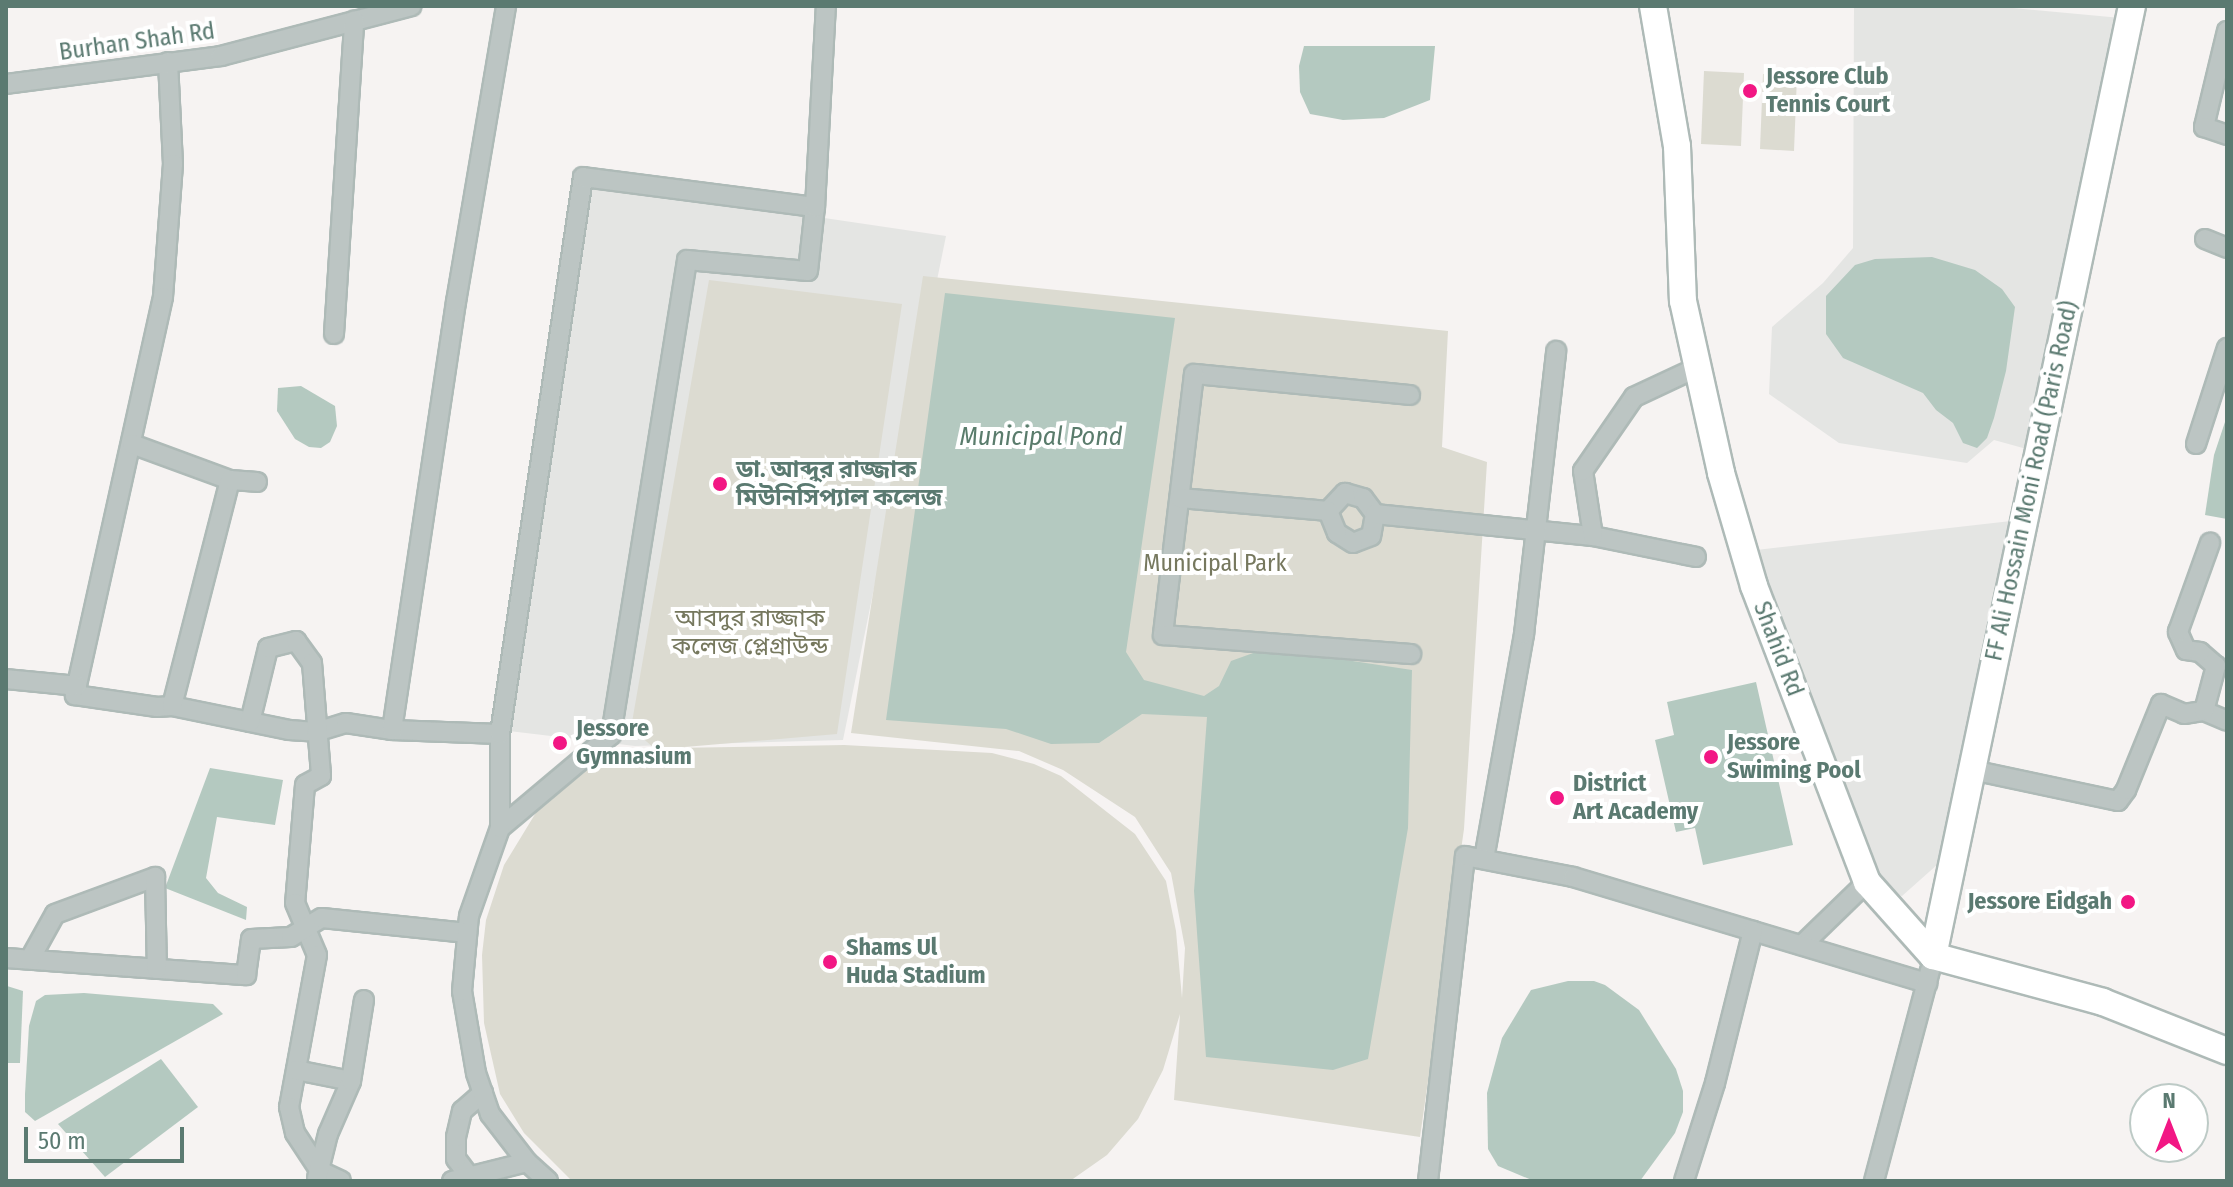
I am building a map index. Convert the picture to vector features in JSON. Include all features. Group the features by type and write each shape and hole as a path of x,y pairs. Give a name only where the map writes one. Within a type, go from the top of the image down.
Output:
{"street":[{"name":"Burhan Shah Rd","path":"6,84 221,56 412,6"},
{"path":"392,730 456,302 506,6"},
{"path":"500,828 611,735 687,260 808,271 815,207 826,6"},
{"name":"Shahid Rd","path":"1653,6 1677,146 1683,301 1721,473 1754,586 1867,882 1933,956"},
{"name":"FF Ali Hossain Moni Road (Paris Road)","path":"1933,956 2132,6"},
{"path":"334,334 354,21"},
{"path":"2227,31 2204,127 2227,135"},
{"path":"168,62 173,164 163,297 75,695 157,707 172,706 316,732 346,723 392,730 500,734"},
{"path":"548,1181 527,1162 490,1114 462,991 467,933 500,828 500,734 583,177 815,207"},
{"path":"2205,239 2227,248"},
{"path":"2196,444 2227,348"},
{"path":"1484,859 1524,634 1556,351"},
{"path":"1593,536 1583,471 1634,397 1698,367"},
{"path":"1410,395 1194,374 1163,635 1411,654"},
{"path":"132,444 230,480 257,482"},
{"path":"172,706 230,480"},
{"path":"1345,493 1363,498 1375,514 1371,536 1353,543 1337,533 1328,511 1345,493"},
{"path":"1180,498 1328,511"},
{"path":"1375,514 1593,536 1696,557"},
{"path":"2204,711 2216,666 2200,652 2186,650 2178,632 2210,543"},
{"path":"250,722 268,648 296,641 312,663 321,776 305,785 295,903 317,955 289,1107 295,1133 318,1176 341,1181"},
{"path":"6,679 77,686"},
{"path":"1972,770 2118,801 2126,790 2161,704 2184,714 2204,711 2227,721"},
{"path":"1428,1181 1465,856 1573,877 1927,983"},
{"path":"30,959 55,914 155,877 157,969"},
{"path":"1802,945 1867,882"},
{"path":"6,958 246,975 251,939 291,937 322,918 467,933"},
{"path":"1684,1181 1715,1083 1753,931"},
{"path":"1874,1181 1933,956 2103,1002 2227,1051"},
{"path":"318,1176 328,1134 351,1081 364,1000"},
{"path":"296,1070 351,1081"},
{"path":"483,1093 462,1111 456,1137 460,1178 527,1162"}],"shaded area":[{"path":"1854,6 1992,6 2121,18 2034,451 1994,440 1967,463 1839,443 1769,394 1772,327 1823,283 1853,248"},
{"name":"ডা. আব্দুর রাজ্জাক মিউনিসিপ্যাল কলেজ","path":"589,183 946,236 843,740 635,746 509,731"},
{"path":"2011,521 1938,864 1902,896 1886,892 1873,877 1756,550"}],"green space":[{"path":"1704,71 1744,73 1741,146 1701,144"},
{"path":"1763,74 1797,76 1794,151 1760,149"},
{"path":"923,276 1448,331 1442,447 1487,462 1464,829 1420,1137 1174,1100 1180,1014 1163,1070 1138,1119 1107,1155 1070,1181 572,1181 524,1133 500,1094 484,1023 482,955 486,920 504,865 543,801 570,775 629,752 654,748 631,728 709,280 902,304 837,734 673,748 844,745 992,753 1034,764 1061,776 1135,834 1166,881 1176,931 1182,998 1185,948 1171,873 1135,817 1063,770 1019,751 851,733"}],"water":[{"path":"1304,46 1435,46 1430,100 1384,118 1343,120 1310,114 1300,92 1299,66"},
{"path":"1932,257 1975,270 2002,289 2015,307 2006,371 1994,418 1987,438 1977,448 1963,443 1953,423 1936,410 1923,393 1843,358 1826,334 1826,296 1855,265 1875,259"},
{"name":"Municipal Pond","path":"945,293 1175,318 1126,652 1144,680 1204,696 1219,686 1231,661 1267,648 1412,670 1408,828 1368,1059 1333,1070 1206,1057 1194,891 1207,717 1142,714 1099,743 1051,744 1006,729 886,720"},
{"path":"301,386 335,406 337,426 330,442 321,448 309,447 295,439 277,411 278,388"},
{"path":"2227,416 2227,519 2205,515 2214,455"},
{"path":"1756,682 1793,845 1703,865 1695,828 1676,832 1655,740 1674,735 1667,702"},
{"path":"210,768 283,780 275,825 217,817 206,878 218,893 247,907 246,920 165,888"},
{"path":"1568,981 1594,981 1605,985 1639,1010 1676,1069 1683,1091 1683,1112 1675,1133 1640,1181 1534,1181 1498,1166 1488,1149 1487,1093 1502,1038 1531,990"},
{"path":"7,986 23,991 20,1063 6,1063"},
{"path":"84,993 213,1004 223,1014 35,1121 25,1112 25,1094 29,1026 36,1001 45,995"},
{"path":"161,1059 198,1107 105,1177 58,1124"}],"place":[{"name":"Jessore Club Tennis Court","path":"1750,91"},
{"name":"ডা. আব্দুর রাজ্জাক মিউনিসিপ্যাল কলেজ","path":"720,484"},
{"name":"Jessore Gymnasium","path":"560,743"},
{"name":"Jessore Swiming Pool","path":"1711,757"},
{"name":"District Art Academy","path":"1557,798"},
{"name":"Jessore Eidgah","path":"2128,902"},
{"name":"Shams Ul Huda Stadium","path":"830,962"}],"park label":[{"name":"Municipal Park","path":"1215,564"},
{"name":"আবদুর রাজ্জাক কলেজ প্লেগ্রাউন্ড","path":"750,633"}]}
